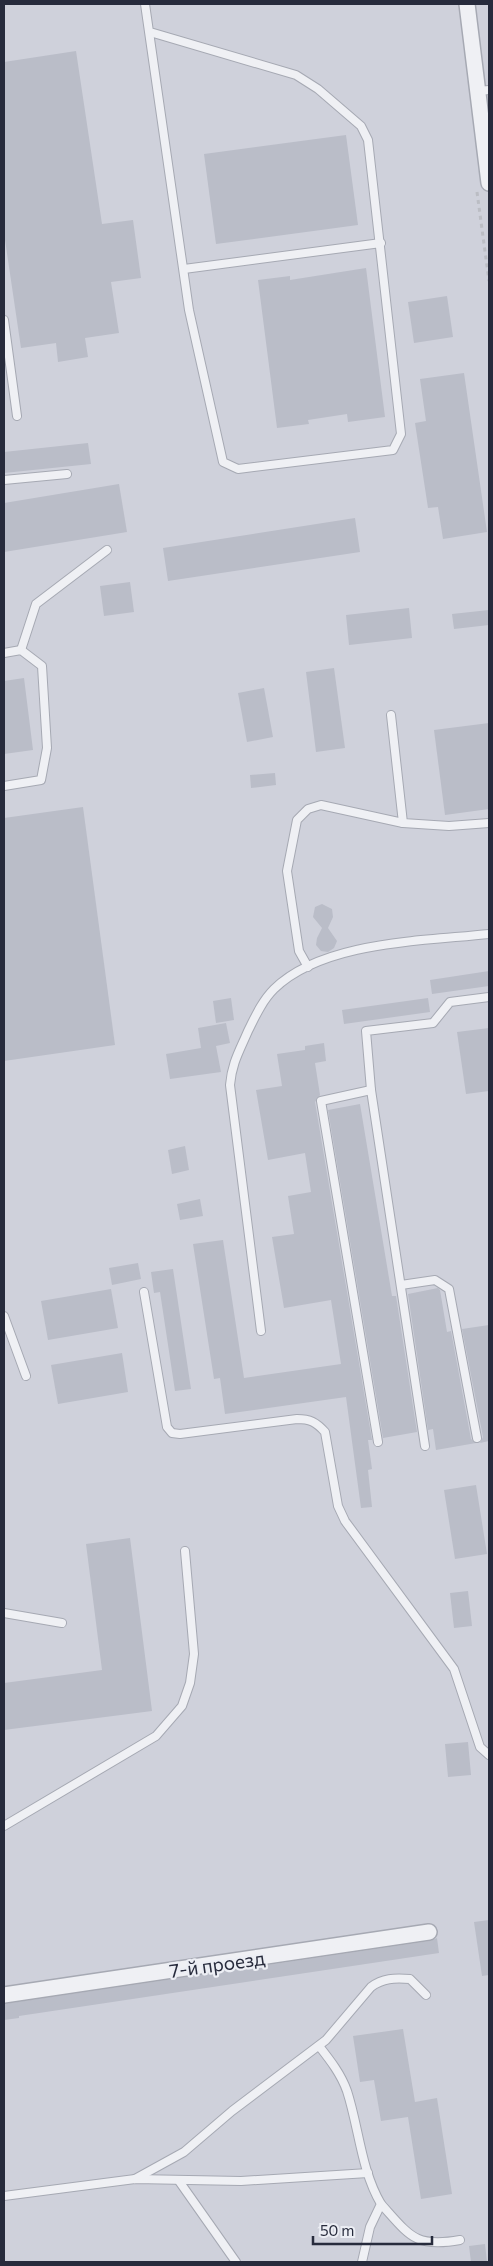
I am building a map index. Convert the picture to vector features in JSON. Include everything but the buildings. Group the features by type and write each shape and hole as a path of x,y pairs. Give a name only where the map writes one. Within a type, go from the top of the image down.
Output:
{"street":[{"path":"466,4 484,91 489,182"},
{"name":"7-й проезд","path":"4,1995 429,1932"}],"lane":[{"path":"145,4 189,310 223,462 238,469 393,450 401,434 368,140 361,126 318,89 296,76 150,32"},
{"path":"184,269 381,243"},
{"path":"4,320 17,416"},
{"path":"4,480 67,474"},
{"path":"21,650 36,604 107,550"},
{"path":"4,653 21,650 42,666 47,748 42,780 4,786"},
{"path":"391,715 403,823"},
{"path":"308,967 299,951 286,870 297,820 308,809 321,805 403,823 449,826 489,823"},
{"path":"261,1331 230,1085 232,1066 258,1010 273,990 288,978 308,967 342,953 371,946 489,934"},
{"path":"425,1446 372,1090 366,1031 433,1024 450,1002 489,997"},
{"path":"372,1090 321,1101 378,1442"},
{"path":"401,1285 435,1280 449,1289 476,1438"},
{"path":"144,1292 167,1427 172,1432 180,1434 297,1419 309,1419 318,1424 325,1432 338,1506 345,1521 454,1669 480,1747 489,1755"},
{"path":"4,1316 26,1376"},
{"path":"4,1826 156,1736 182,1706 190,1682 194,1654 185,1551"},
{"path":"4,1613 62,1623"},
{"path":"135,2179 184,2152 232,2111 319,2046 371,1987 380,1981 390,1979 410,1980 426,1995"},
{"path":"319,2046 336,2068 347,2091 371,2187 381,2204 408,2234 423,2242 439,2244 460,2240"},
{"path":"4,2196 135,2179 241,2180 368,2173"},
{"path":"179,2180 236,2262"},
{"path":"362,2262 370,2227 381,2204"}],"shaded area":[{"path":"4,4 489,4 489,2262 4,2262"}]}
